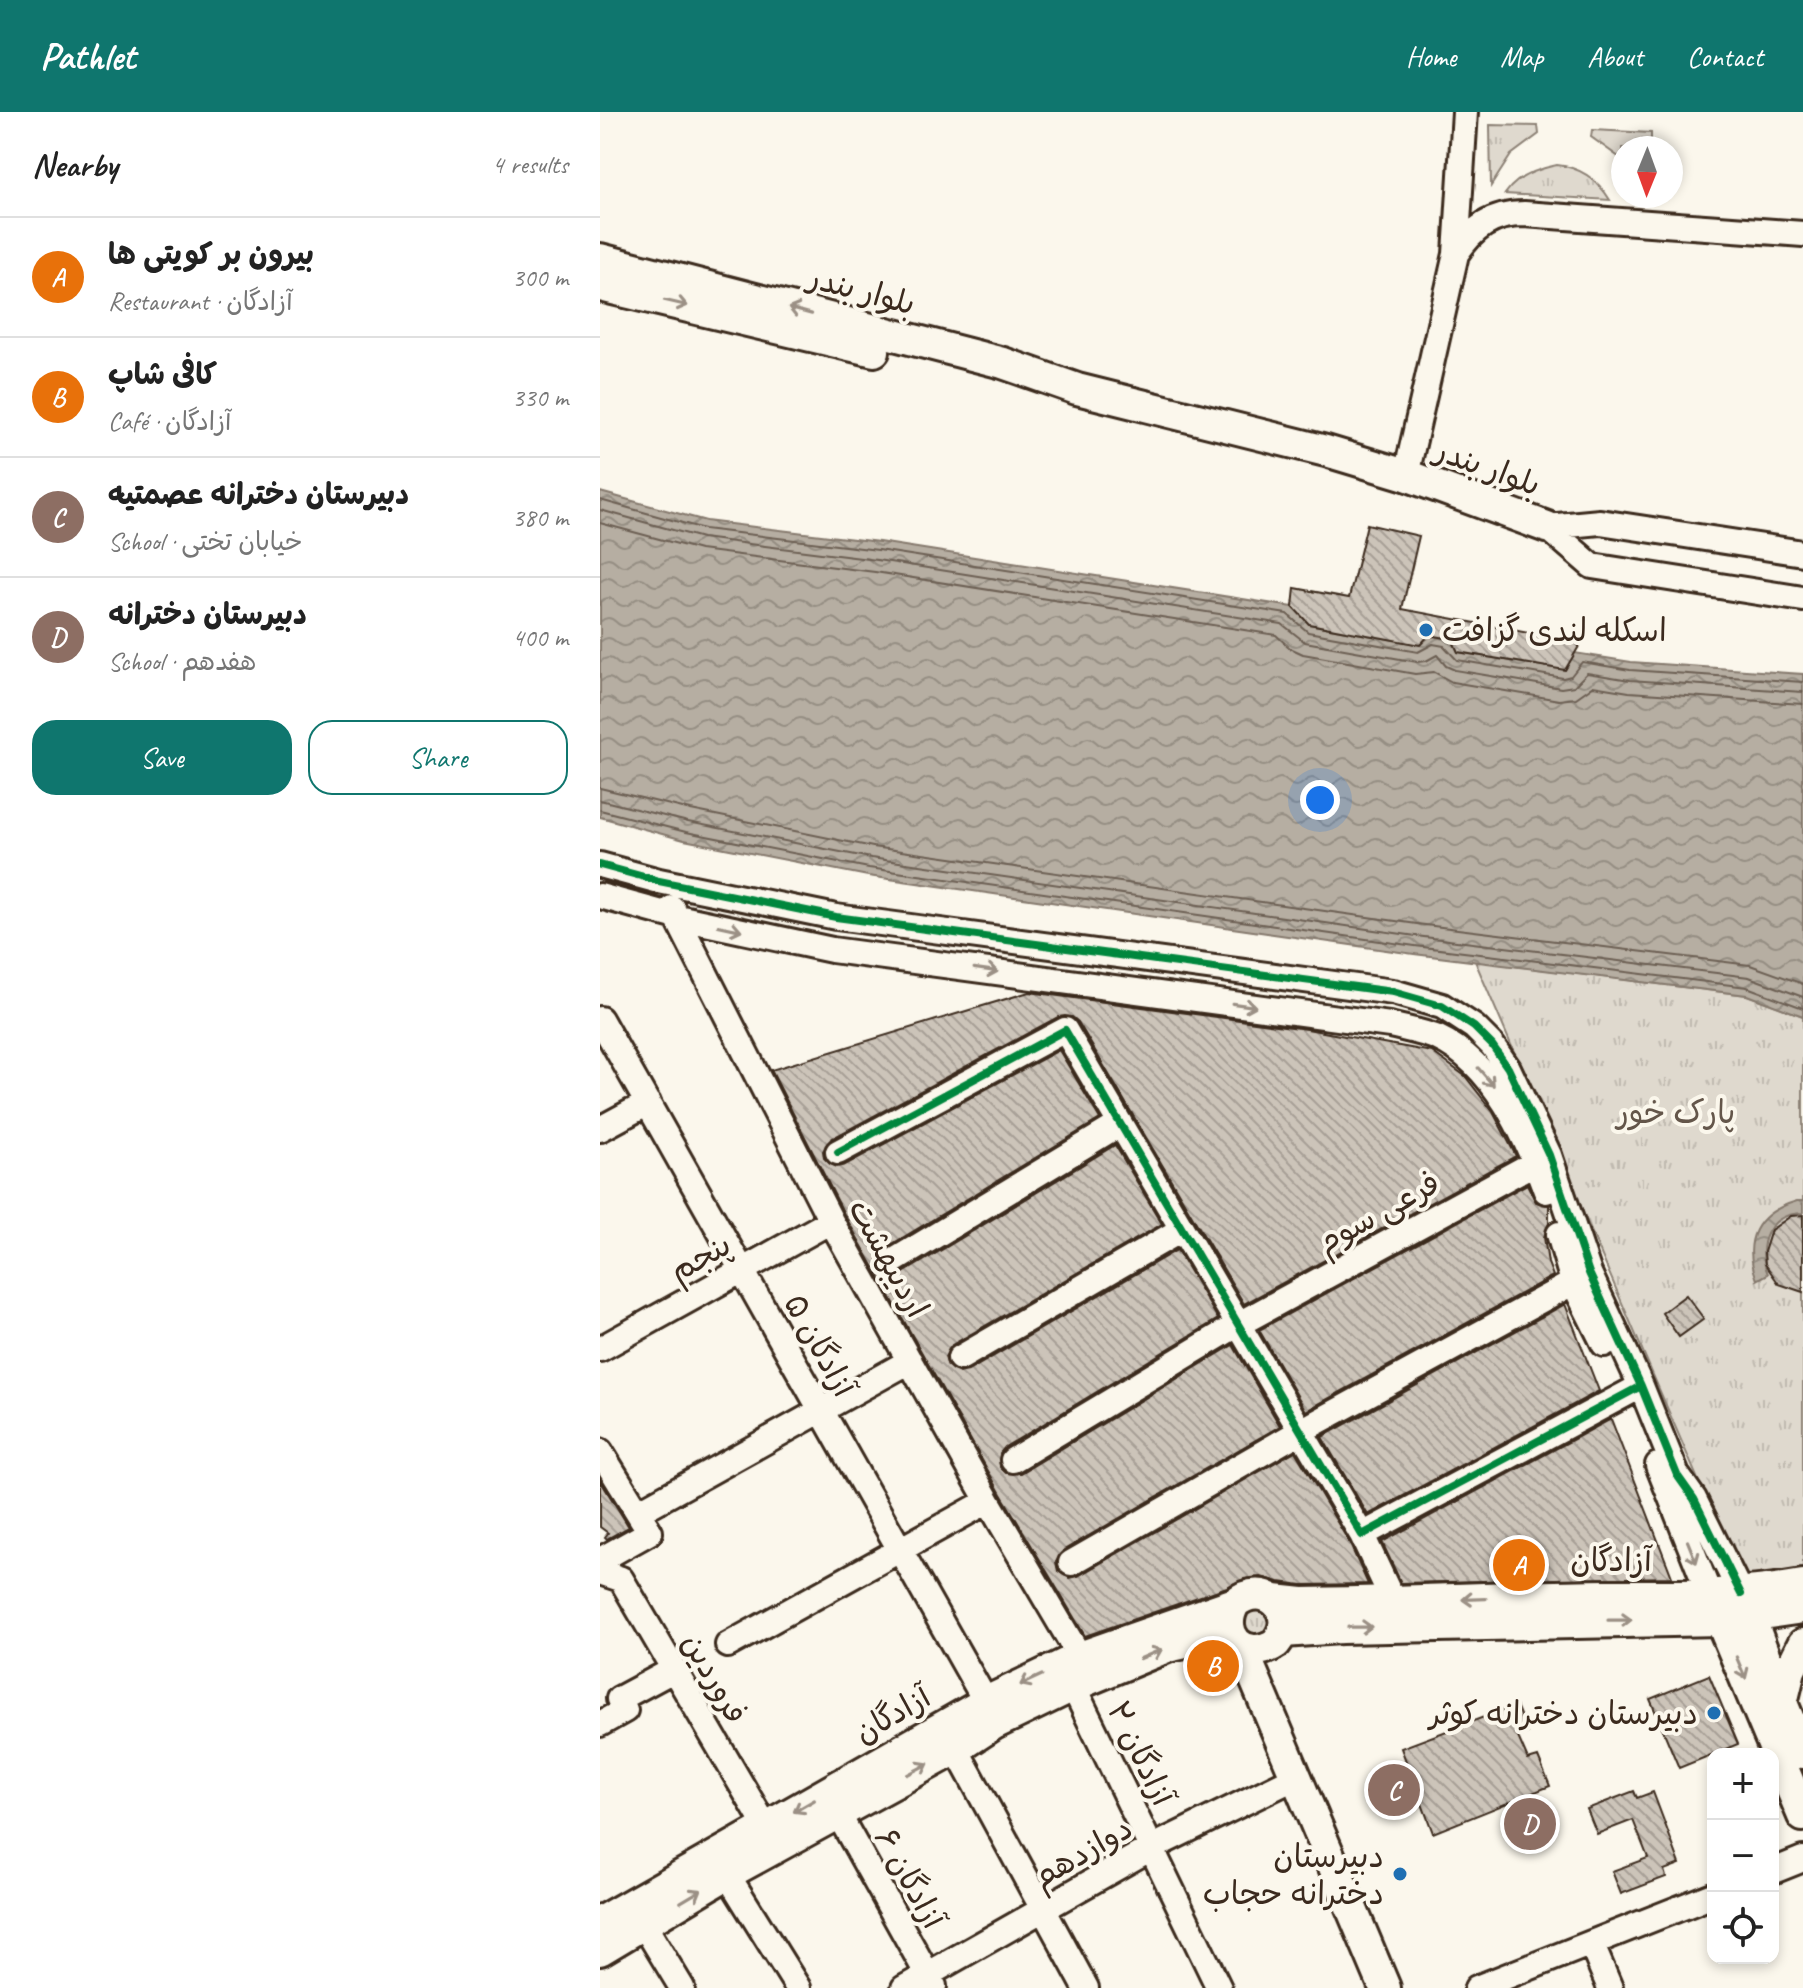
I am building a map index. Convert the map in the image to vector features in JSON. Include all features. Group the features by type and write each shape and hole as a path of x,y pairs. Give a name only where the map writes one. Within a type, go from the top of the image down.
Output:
{"main road":[{"name":"بلوار بندر","path":"600,259 988,359 1077,389 1326,451 1406,475 1547,527"},
{"name":"بلوار بندر","path":"600,286 1199,431 1547,527"},
{"name":"آزادگان","path":"1746,1605 1803,1585"},
{"path":"1254,1640 1284,1615 1274,1600 1250,1594 1235,1603 1228,1623 1254,1640 1406,1988"},
{"name":"آزادگان","path":"1274,1600 1302,1603 1608,1595 1715,1608"},
{"name":"آزادگان","path":"600,1950 727,1874 956,1749 1076,1672 1235,1603"},
{"name":"آزادگان","path":"600,1922 986,1702 1076,1672 1167,1647 1254,1640 1341,1628 1746,1605 1803,1608"},
{"path":"1746,1605 1803,1753"},
{"path":"1715,1608 1803,1816"},
{"path":"1254,1640 1294,1778 1385,1988"},
{"path":"1782,1703 1790,1670 1803,1644"}],"street":[{"path":"1406,475 1456,254 1465,112"},
{"path":"1456,254 1468,236 1484,223 1512,214 1803,234"},
{"path":"1547,527 1600,522 1803,553"},
{"path":"1547,527 1592,566 1803,599"},
{"path":"600,865 659,881 836,917 1393,992 1442,1006 1474,1027 1508,1068 1549,1155 1581,1278"},
{"name":"اردیبهشت","path":"659,881 831,1221 988,1501 1076,1672"},
{"path":"600,896 677,917 832,950 1390,1025 1438,1038 1470,1060 1504,1101 1546,1188 1581,1278 1677,1475 1694,1499 1746,1605"},
{"name":"آزادگان ۵","path":"600,1019 986,1702"},
{"path":"838,1152 1065,1030 1362,1535 1393,1601"},
{"path":"600,1129 648,1103"},
{"path":"892,1262 1120,1124"},
{"name":"فرعی سوم","path":"1013,1460 1237,1325 1549,1155"},
{"name":"پنجم","path":"600,1349 831,1221"},
{"path":"960,1358 1181,1230"},
{"path":"1071,1563 1299,1432 1581,1278"},
{"path":"638,1512 910,1361"},
{"path":"1362,1535 1635,1390"},
{"path":"1635,1390 1715,1608"},
{"path":"600,1451 650,1532 600,1560"},
{"path":"728,1645 988,1501"},
{"name":"فروردین","path":"600,1572 621,1579 766,1827"},
{"path":"600,1724 625,1710 619,1699 673,1670"},
{"name":"آزادگان ۲","path":"1076,1672 1219,1988"},
{"path":"956,1749 1086,1988"},
{"name":"دوازدهم","path":"904,1988 932,1981 1153,1847 1294,1778"},
{"name":"آزادگان ۶","path":"837,1812 932,1981"},
{"path":"1779,1869 1803,1859"},
{"path":"727,1874 798,1988"},
{"path":"1477,1988 1707,1897"},
{"path":"644,1925 682,1988"},
{"path":"1591,1943 1610,1988"}],"green space":[{"path":"1490,125 1538,126 1539,134 1511,155 1491,186"},
{"path":"1592,130 1651,133 1651,136 1611,136 1611,151 1591,137"},
{"path":"1557,165 1573,168 1588,176 1610,200 1505,194 1528,175"},
{"name":"پارک خور","path":"1475,961 1747,995 1803,1016 1803,1573 1749,1579 1736,1568"},
{"path":"1239,1605 1278,1611 1263,1645 1232,1624"}],"water":[{"path":"600,492 706,521 879,542 1293,607 1309,624 1420,645 1430,636 1452,639 1458,652 1565,670 1575,653 1631,662 1803,674 1803,1016 1747,995 1414,954 868,876 684,840 600,817"},
{"path":"1803,1201 1803,1213 1781,1219 1768,1233 1763,1252 1768,1274 1757,1280 1751,1252 1756,1230 1771,1213"}],"building":[{"name":"اسکله لندی گزافت","path":"1367,524 1419,536 1402,609 1581,643 1565,670 1458,652 1452,639 1429,635 1420,645 1309,624 1293,607 1295,588 1349,598"},
{"path":"1029,992 1307,1029 1432,1052 1465,1076 1493,1112 1516,1156 1244,1304 1078,1022 1072,1017 1058,1017 831,1139 823,1151 824,1158 830,1164 837,1167 845,1165 1059,1050 1100,1119 884,1249 879,1256 879,1269 886,1275 900,1275 1115,1145 1162,1224 952,1345 945,1357 948,1366 959,1373 968,1371 1177,1250 1218,1319 1005,1447 1000,1453 1000,1467 1006,1473 1021,1473 1233,1345 1280,1426 1064,1550 1056,1562 1058,1571 1070,1578 1078,1576 1295,1451 1349,1542 1368,1584 1302,1585 1261,1577 1244,1579 1085,1636 1001,1494 844,1214 771,1070"},
{"path":"1527,1184 1536,1202 1549,1205 1549,1223 1544,1237 1553,1276 1306,1411 1259,1330"},
{"path":"1803,1215 1803,1292 1779,1284 1765,1264 1764,1252 1771,1230 1791,1216"},
{"path":"1686,1295 1704,1319 1679,1337 1662,1313"},
{"path":"1565,1304 1599,1391 1368,1515 1322,1437"},
{"path":"1611,1419 1672,1577 1401,1583 1382,1542"},
{"path":"600,1480 629,1527 607,1539 608,1533 600,1527"},
{"path":"1709,1675 1738,1744 1728,1748 1707,1748 1707,1757 1679,1768 1650,1699"},
{"path":"1516,1705 1527,1733 1518,1737 1528,1760 1538,1757 1550,1786 1433,1833 1401,1748"},
{"path":"1634,1791 1637,1798 1653,1792 1680,1864 1664,1870 1666,1877 1621,1894 1612,1871 1648,1858 1633,1820 1597,1834 1587,1809"}],"cycle path":[{"path":"600,865 659,881 836,917 1393,992 1442,1006 1474,1027 1508,1068 1549,1155 1589,1273 1641,1386 1677,1475 1694,1499 1741,1594"},
{"path":"838,1152 1065,1030 1362,1535 1641,1386"}],"place":[{"name":"اسکله لندی گزافت","path":"1426,630"},
{"name":"بیرون بر کویتی ها","path":"1519,1565"},
{"name":"کافی شاپ","path":"1213,1666"},
{"name":"دبیرستان دخترانه کوثر","path":"1714,1713"},
{"name":"دبیرستان دخترانه عصمتیه","path":"1394,1790"},
{"name":"دبیرستان دخترانه","path":"1530,1824"},
{"name":"دبیرستان دخترانه حجاب","path":"1400,1874"}]}
